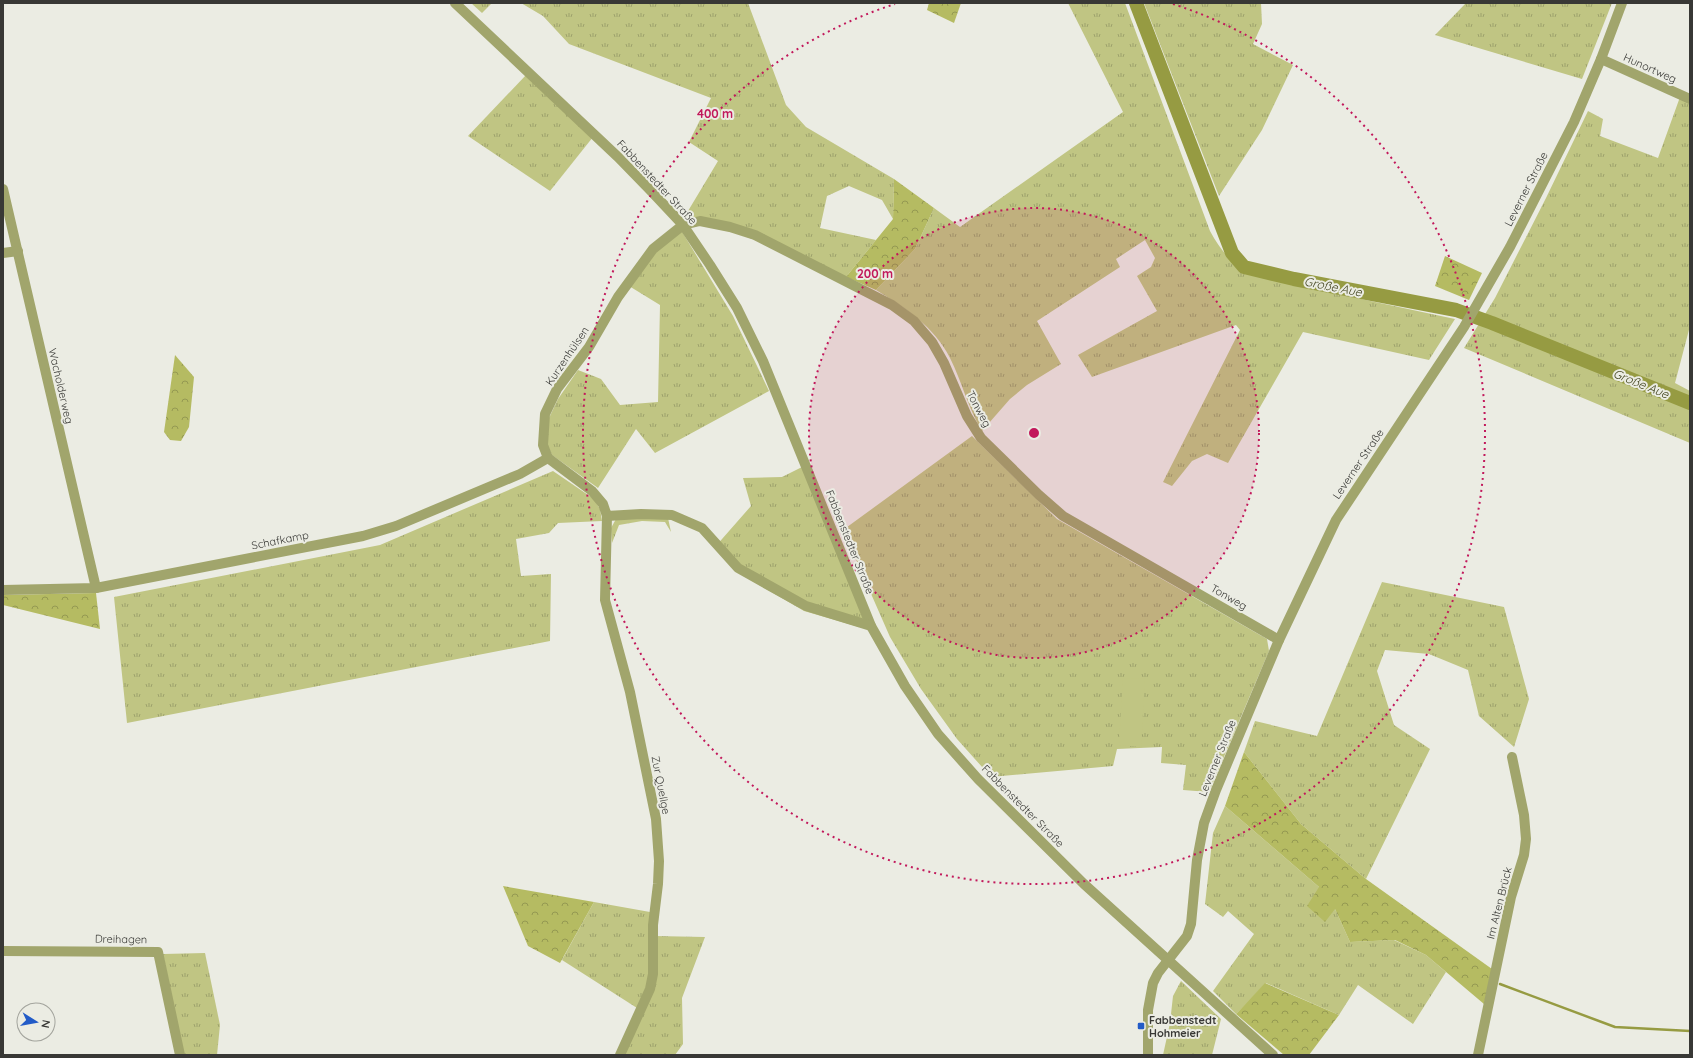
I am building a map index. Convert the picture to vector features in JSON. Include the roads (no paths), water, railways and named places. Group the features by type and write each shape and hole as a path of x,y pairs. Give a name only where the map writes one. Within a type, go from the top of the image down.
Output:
{"street":[{"name":"Fabbenstedter Straße","path":"455,3 618,157 683,225 737,308 763,361 871,626 905,686 938,734 978,779 1084,884 1273,1055"},
{"name":"Leverner Straße","path":"1148,1055 1148,1010 1151,991 1158,973 1187,936 1191,924 1197,860 1204,824 1216,790 1280,640 1336,520 1464,327 1537,195 1574,122 1601,59 1622,3"},
{"name":"Hunortweg","path":"1601,59 1690,99"},
{"name":"Wacholderweg","path":"3,189 96,588"},
{"name":"Tonweg","path":"683,225 700,221 730,227 754,235 892,305 914,321 932,342 944,363 967,416 981,438 1039,495 1063,516 1280,640"},
{"name":"Kurzenhülsen","path":"548,458 543,445 545,414 557,389 589,347 618,297 653,249 683,225"},
{"path":"3,253 18,251"},
{"path":"548,458 592,491 603,504 607,516 641,514 672,516 702,528 738,568 806,606 871,626"},
{"name":"Schafkamp","path":"3,590 96,588 363,536 396,526 520,474 548,458"},
{"name":"Zur Quellge","path":"607,516 605,600 634,714 656,819 659,861 653,925 653,974 650,989 620,1055"},
{"name":"Im Alten Brück","path":"1478,1055 1511,897 1524,855 1526,839 1524,815 1512,757"},
{"name":"Dreihagen","path":"3,951 158,952 180,1055"}],"waterway":[{"name":"Große Aue","path":"1136,3 1232,253 1244,267 1294,279 1456,310 1492,323 1690,403"},
{"path":"1500,984 1615,1027 1690,1031"}],"place":[{"name":"Fabbenstedt Hohmeier","path":"1141,1026"}]}
